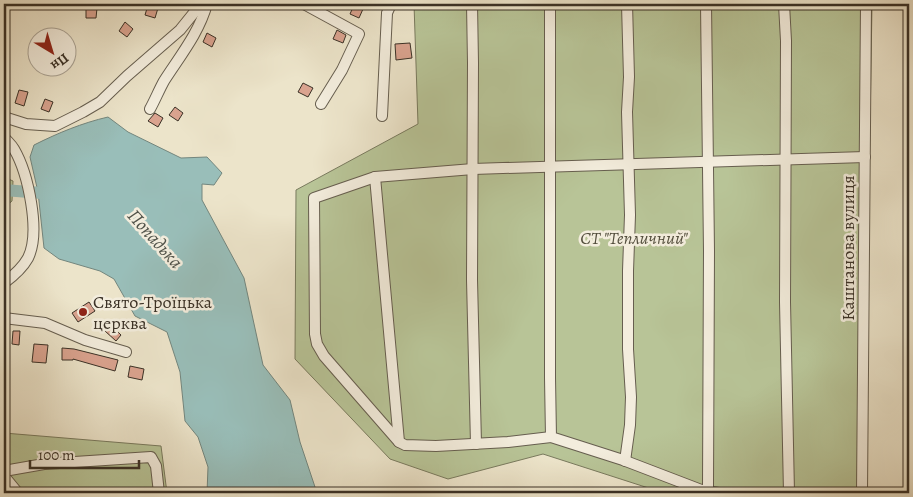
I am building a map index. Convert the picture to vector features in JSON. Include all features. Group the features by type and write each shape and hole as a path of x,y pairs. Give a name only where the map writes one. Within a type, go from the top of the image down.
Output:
{"street":[{"path":"4,117 26,124 55,126 100,102 180,30 201,4"},
{"path":"150,109 163,82 186,51 203,18 207,4"},
{"path":"304,4 359,34 342,70 322,104"},
{"path":"382,116 387,13 391,4"},
{"path":"472,4 472,280 476,444"},
{"path":"550,4 551,438"},
{"path":"625,461 630,425 631,397 628,349 629,164 627,4"},
{"path":"704,491 708,487 709,296 706,4"},
{"path":"784,4 786,41 785,302 789,493"},
{"name":"Каштанова вулиця","path":"862,493 866,4"},
{"path":"4,137 13,148 25,175 33,229 28,258 4,283"},
{"path":"719,493 704,491 625,461 551,438 476,444 404,446 324,356 317,344 315,334 314,198 375,177 473,169 864,157"},
{"path":"375,177 399,442"},
{"path":"4,318 45,323 85,340 126,352"},
{"path":"4,471 44,464 151,457 156,466 159,493"},
{"path":"4,476 18,493"}],"green space":[{"name":"СТ \"Тепличний\"","path":"414,4 872,4 864,493 664,493 543,454 448,479 390,459 295,359 296,190 418,124"},
{"path":"4,177 13,181 12,201 4,208"},
{"path":"4,433 161,446 167,493 4,493"}],"water":[{"path":"108,117 128,132 181,158 207,157 222,173 214,185 202,184 202,200 244,278 263,365 290,400 300,442 317,493 207,493 208,467 198,437 185,421 180,372 167,332 135,316 114,279 100,271 59,259 44,248 38,192 30,157 34,145 70,129"}],"building":[{"path":"55,4 74,4 74,9 55,9"},
{"path":"148,5 158,8 155,18 145,15"},
{"path":"354,5 363,9 359,18 350,14"},
{"path":"86,8 97,8 96,18 86,18"},
{"path":"125,22 133,29 127,37 119,31"},
{"path":"337,30 346,35 343,43 333,39"},
{"path":"207,33 216,38 212,47 203,42"},
{"path":"410,43 412,58 396,60 395,44"},
{"path":"303,83 313,88 308,97 298,92"},
{"path":"19,90 28,92 24,106 15,103"},
{"path":"45,99 53,102 49,112 41,109"},
{"path":"175,107 183,113 178,121 169,115"},
{"path":"155,113 163,118 158,127 148,121"},
{"name":"Свято-Троїцька церква","path":"89,302 95,311 78,322 72,313"},
{"path":"111,325 121,335 116,341 105,331"},
{"path":"13,331 20,331 19,345 12,344"},
{"path":"34,344 48,345 46,363 32,362"},
{"path":"62,348 74,349 118,360 115,371 73,359 62,360"},
{"path":"130,366 144,369 142,380 128,377"}],"waterway":[{"name":"Попадька","path":"4,190 54,194"}],"place":[{"name":"Свято-Троїцька церква","path":"83,312"}]}
